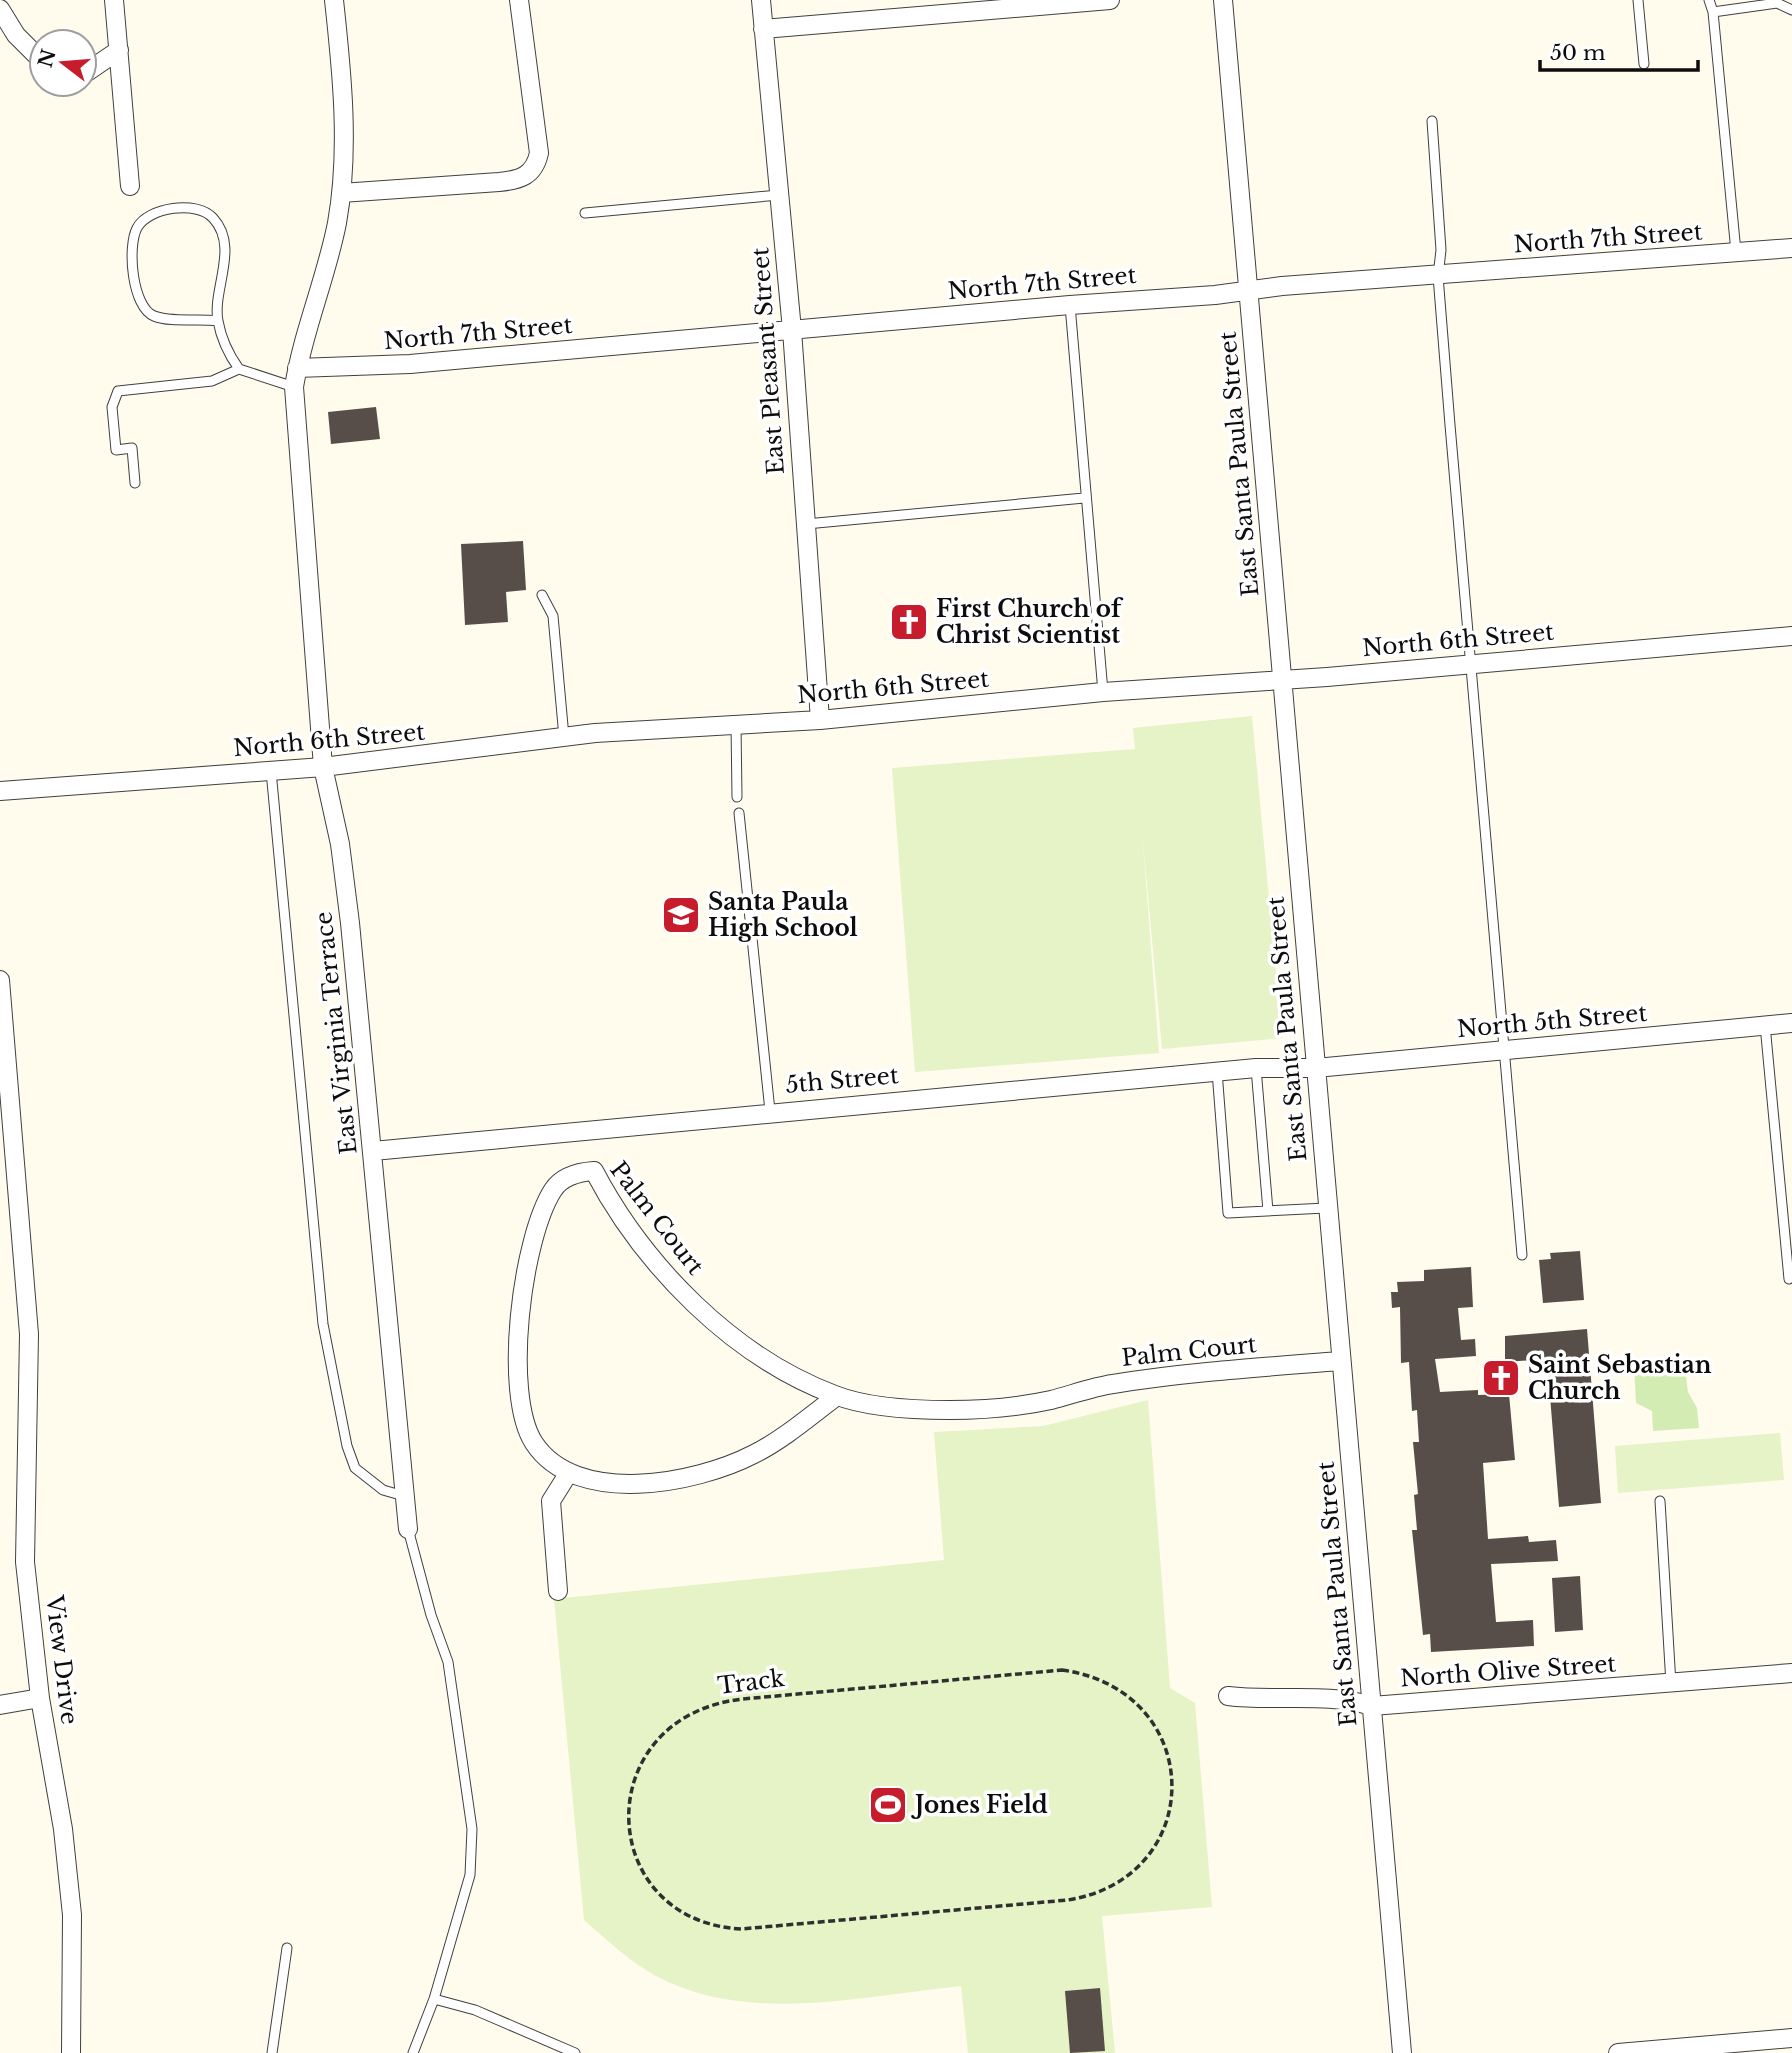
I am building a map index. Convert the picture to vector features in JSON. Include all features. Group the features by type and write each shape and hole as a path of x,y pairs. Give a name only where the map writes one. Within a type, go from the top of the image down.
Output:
{"street":[{"path":"114,0 130,186"},
{"name":"East Virginia Terrace","path":"334,0 344,85 341,193 327,266 297,368 294,387 323,767 341,857 373,1151 408,1529"},
{"path":"341,193 499,183 520,180 530,174 538,153 519,0"},
{"name":"East Pleasant Street","path":"761,0 792,330 820,720"},
{"path":"763,29 1110,0"},
{"name":"East Santa Paula Street","path":"1223,0 1326,1208 1402,2053"},
{"path":"0,9 16,35 28,47"},
{"path":"98,64 119,50"},
{"name":"North 7th Street","path":"297,368 410,364 1069,304 1792,248"},
{"name":"North 6th Street","path":"0,791 323,767 564,737 820,720 1103,692 1282,681 1792,636"},
{"name":"View Drive","path":"0,979 29,1334 25,1562 40,1698 63,1829 72,1915 72,2053"},
{"name":"North 5th Street","path":"1316,1068 1792,1023"},
{"name":"5th Street","path":"373,1151 770,1111 1217,1071 1316,1068"},
{"name":"Palm Court","path":"836,1396 753,1455 688,1478 631,1483 585,1479 568,1474 546,1459 528,1432 518,1366 522,1281 553,1189 575,1172 594,1171 619,1214 696,1304 732,1336 771,1363 836,1396 898,1406 973,1409 1049,1400 1111,1384 1340,1361"},
{"path":"558,1591 551,1501 568,1474"},
{"name":"North Olive Street","path":"1228,1696 1259,1700 1346,1698 1372,1706 1792,1673"},
{"path":"0,1705 40,1698"},
{"path":"1618,2053 1792,2038"}],"lane":[{"path":"1638,0 1644,64"},
{"path":"1709,0 1713,12 1736,252"},
{"path":"1713,12 1777,3 1792,10"},
{"path":"1432,121 1441,250 1438,275 1502,1050 1522,1255"},
{"path":"585,213 779,195"},
{"path":"218,321 156,317 145,310 138,299 132,242 138,227 148,217 184,208 203,210 218,225 223,239 225,263 218,321 228,354 239,369 294,387"},
{"path":"1069,304 1103,692"},
{"path":"135,483 132,448 116,450 112,407 118,391 212,381 239,369"},
{"path":"804,524 1084,498"},
{"path":"542,595 553,616 564,737"},
{"path":"736,725 737,797"},
{"path":"271,771 323,1324 347,1446 355,1468 383,1490 405,1496"},
{"path":"739,813 770,1111"},
{"path":"1765,1024 1789,1279"},
{"path":"1256,1068 1268,1211"},
{"path":"1217,1071 1228,1213 1326,1208"},
{"path":"1660,1501 1671,1684"},
{"name":"East Virginia Terrace","path":"408,1529 431,1615 448,1662 472,1829 471,1875 434,1998 413,2053"},
{"path":"272,2053 287,1948"},
{"path":"434,1998 475,2010 575,2053"}],"path":[{"name":"Track","path":"1062,1670 1086,1674 1108,1682 1129,1695 1154,1723 1169,1759 1171,1797 1161,1834 1140,1866 1107,1889 1068,1900 754,1929 717,1926 694,1918 671,1904 644,1873 631,1838 630,1796 635,1775 655,1741 681,1718 719,1702 1062,1670"}],"green space":[{"path":"1252,716 1282,1038 1162,1049 1142,830 1159,1053 915,1072 892,768 1135,749 1133,728"},
{"path":"1663,1361 1680,1361 1685,1370 1688,1392 1697,1408 1699,1428 1653,1431 1652,1411 1636,1403 1634,1367"},
{"name":"Jones Field","path":"1148,1400 1170,1688 1195,1703 1212,1907 1102,1916 1115,2053 968,2053 961,1986 806,2003 729,2000 691,1991 646,1970 584,1920 554,1599 944,1560 934,1432 1043,1426"},
{"path":"1780,1433 1784,1480 1618,1493 1615,1446"}],"building":[{"path":"376,407 380,439 331,444 328,412"},
{"path":"523,541 526,590 506,592 508,622 465,625 461,544"},
{"path":"1580,1251 1584,1300 1543,1303 1539,1260 1551,1259 1550,1253"},
{"path":"1471,1267 1473,1307 1458,1308 1461,1340 1475,1339 1476,1356 1435,1359 1440,1392 1478,1390 1478,1395 1509,1394 1515,1460 1483,1463 1488,1539 1528,1536 1529,1542 1556,1540 1558,1561 1491,1564 1496,1622 1533,1620 1534,1646 1431,1652 1430,1634 1423,1635 1412,1530 1417,1530 1414,1495 1418,1494 1413,1442 1419,1442 1417,1410 1412,1411 1409,1362 1401,1363 1400,1307 1392,1308 1391,1292 1398,1292 1397,1282 1424,1281 1424,1270"},
{"path":"1587,1329 1601,1503 1559,1507 1547,1359 1505,1362 1505,1336"},
{"path":"1580,1576 1583,1630 1555,1632 1552,1578"},
{"path":"1100,1988 1105,2051 1070,2053 1065,1991"}],"place":[{"name":"First Church of Christ Scientist","path":"909,622"},
{"name":"Santa Paula High School","path":"681,915"},
{"name":"Saint Sebastian Church","path":"1501,1378"},
{"name":"Jones Field","path":"888,1805"}]}
